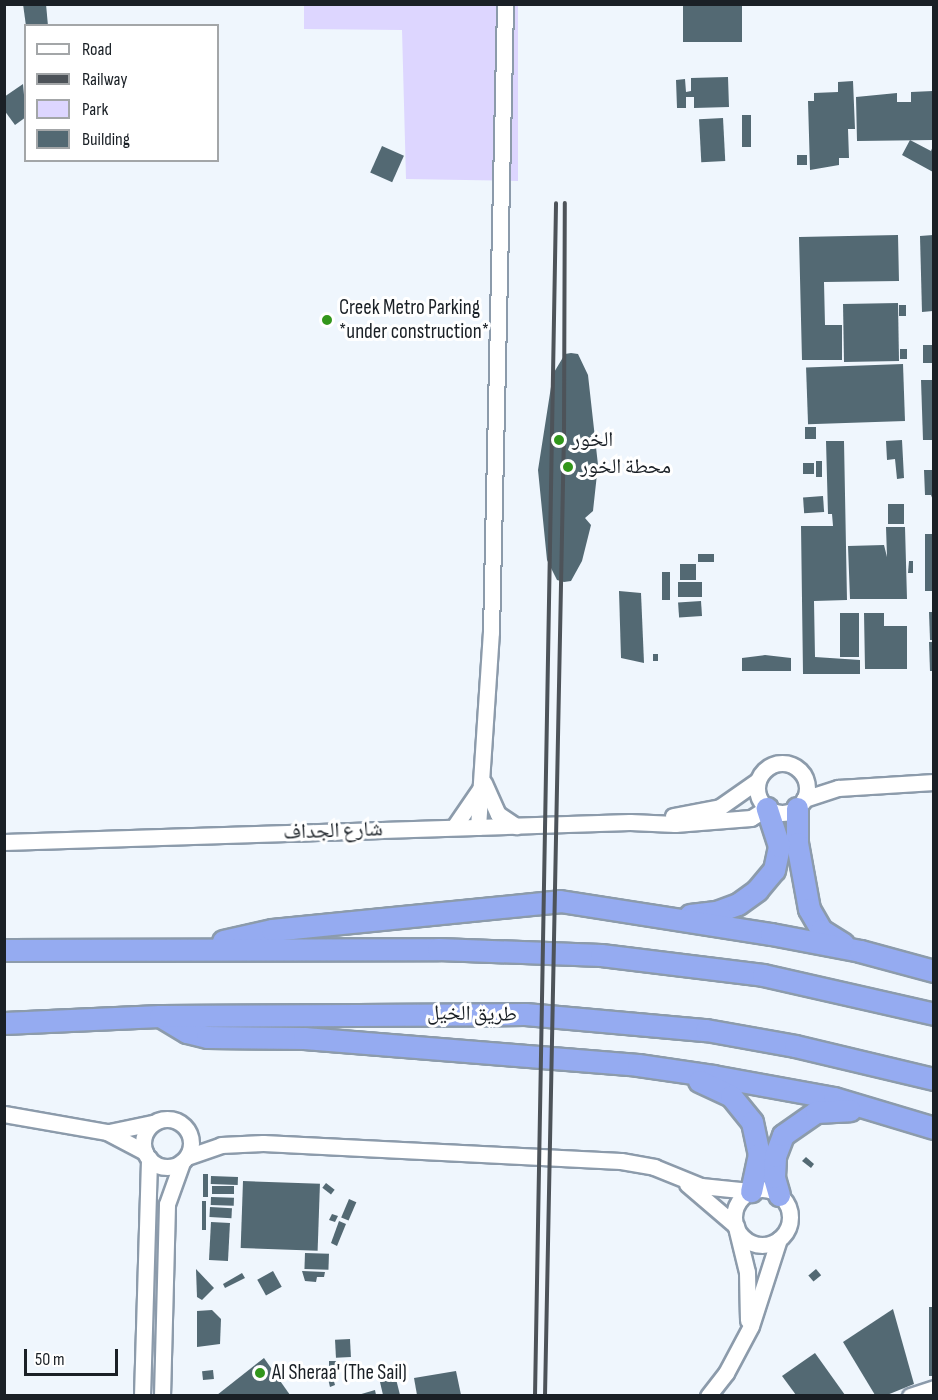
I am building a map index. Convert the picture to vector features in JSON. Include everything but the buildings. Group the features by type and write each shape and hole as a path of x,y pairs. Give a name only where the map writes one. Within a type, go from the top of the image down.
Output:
{"highway":[{"path":"800,803 797,843 812,917 827,936 860,951"},
{"path":"617,909 704,915 747,897 765,881 778,859 778,840 767,808"},
{"path":"196,948 272,930 523,902 579,902 860,951 933,971"},
{"path":"4,950 450,949 601,955 764,975 933,1014"},
{"name":"طريق الخيل","path":"4,1023 160,1016 438,1013 616,1020 795,1046 933,1079"},
{"path":"160,1016 188,1032 207,1037 292,1038 638,1065 770,1085 888,1114 933,1128"},
{"path":"638,1065 717,1087 743,1108 754,1130 759,1154 751,1191"},
{"path":"779,1195 774,1177 775,1156 783,1135 798,1121 816,1112 835,1109 888,1114"}],"street":[{"path":"484,827 483,781 490,632 505,4"},
{"name":"شارع الجداف","path":"4,842 661,821 728,803 757,781 768,766 782,763 796,767 804,776 838,788"},
{"path":"800,803 804,776"},
{"path":"483,781 498,814 516,826"},
{"path":"453,827 483,781"},
{"path":"757,781 759,799 767,808"},
{"name":"شارع الجداف","path":"661,821 675,824 746,819 767,808 785,813 800,803 838,788 933,782"},
{"path":"4,1114 106,1132 147,1155 161,1166 233,1144"},
{"path":"106,1132 176,1120 188,1131 233,1144 621,1161 654,1167 684,1182 717,1190 761,1189 779,1195 786,1203 789,1222 779,1239 747,1335 708,1395"},
{"path":"142,1395 147,1155 144,1136 153,1124"},
{"path":"162,1395 166,1204 184,1160 191,1149 188,1131"},
{"path":"684,1182 736,1228 761,1245 779,1239"},
{"path":"747,1335 749,1292 736,1228 735,1210 751,1191"},
{"path":"910,1395 933,1388"}],"green space":[{"path":"304,5 518,5 518,181 406,179 402,30 304,29"}],"railway":[{"path":"535,1396 556,203"},
{"path":"545,1396 564,433 565,203"}],"place":[{"name":"Creek Metro Parking *under construction*","path":"327,320"},
{"name":"الخور","path":"559,440"},
{"name":"محطة الخور","path":"568,467"},
{"name":"Al Sheraa' (The Sail)","path":"260,1373"}]}
